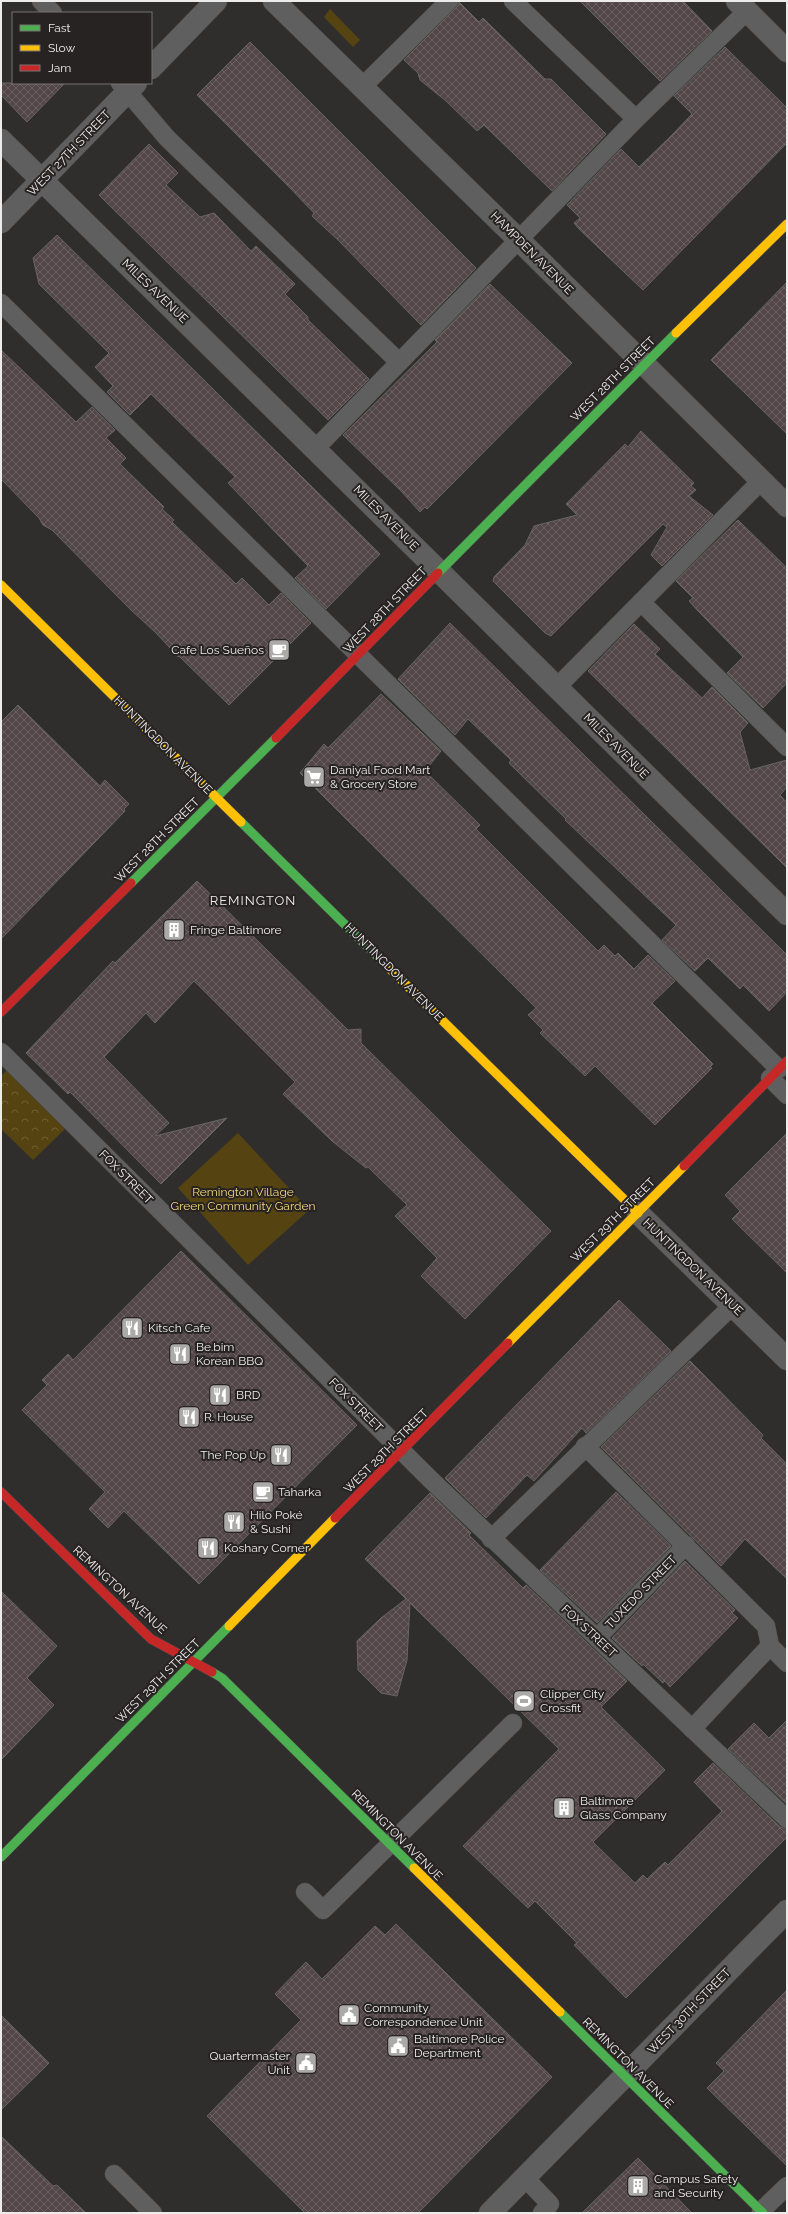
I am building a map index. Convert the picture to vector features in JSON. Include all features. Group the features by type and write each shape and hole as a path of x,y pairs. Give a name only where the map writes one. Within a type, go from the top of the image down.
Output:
{"main road":[{"name":"WEST 28TH STREET","path":"1,1012 358,656 645,364 787,224"},
{"name":"HUNTINGDON AVENUE","path":"1,585 638,1213"},
{"name":"WEST 29TH STREET","path":"1,1857 779,1069"},
{"name":"REMINGTON AVENUE","path":"1,1492 151,1639 170,1652 193,1662 222,1678 389,1845 762,2212"}],"street":[{"path":"152,67 216,1"},
{"name":"HAMPDEN AVENUE","path":"274,1 363,86 787,506"},
{"path":"742,6 787,51"},
{"name":"WEST 27TH STREET","path":"1,222 42,181 128,86"},
{"name":"MILES AVENUE","path":"1,140 316,448 439,572 787,914"},
{"name":"HUNTINGDON AVENUE","path":"638,1213 787,1359"},
{"name":"WEST 30TH STREET","path":"490,2213 787,1911"}],"lane":[{"path":"41,1 52,12"},
{"path":"363,86 449,1"},
{"path":"513,1 636,119"},
{"path":"316,448 636,119 742,6"},
{"path":"128,86 167,138 399,362"},
{"path":"1,303 779,1069 787,1095"},
{"path":"557,687 761,481"},
{"path":"641,602 787,747"},
{"name":"FOX STREET","path":"1,1052 491,1539 787,1818"},
{"path":"491,1539 585,1446 733,1305"},
{"path":"585,1446 766,1626 770,1646 787,1662"},
{"name":"TUXEDO STREET","path":"597,1638 686,1545"},
{"path":"692,1729 770,1646"},
{"path":"305,1892 324,1910 513,1723"},
{"path":"114,2174 153,2213"},
{"path":"525,2178 550,2204 542,2213"},
{"path":"762,2212 787,2186"}],"green space":[{"path":"330,9 360,40 353,47 324,17"},
{"path":"10,1067 69,1125 33,1160 1,1129 1,1076"},
{"name":"Remington Village Green Community Garden","path":"238,1133 309,1210 248,1265 178,1188"}],"building":[{"path":"580,1 683,1 712,31 660,81"},
{"path":"459,2 479,22 483,18 545,79 551,79 606,134 552,191 484,125 477,131 446,101 420,80 418,73 404,60 456,8"},
{"path":"250,42 476,268 421,325 338,240 312,216 314,213 197,95"},
{"path":"725,47 787,108 787,143 643,290 579,229 574,223 580,218 567,205 621,149 639,167 671,136 692,114 674,96"},
{"path":"1,83 64,84 27,122 1,95"},
{"path":"149,144 178,173 166,185 200,217 214,213 251,251 256,246 295,284 285,294 308,317 308,320 369,379 328,420 99,195"},
{"path":"57,235 380,554 326,609 295,578 308,566 228,483 235,477 151,394 130,415 107,392 113,386 95,367 109,353 39,284 33,258"},
{"path":"787,282 787,434 711,360"},
{"path":"490,284 572,363 427,509 425,507 420,512 400,490 343,435 437,342 435,340"},
{"path":"1,350 76,422 92,407 115,430 106,438 126,458 120,464 164,507 162,509 174,520 172,522 236,584 242,578 269,605 281,593 311,623 229,705 180,657 172,654 171,649 155,632 130,609 52,530 43,525 39,518 1,479"},
{"path":"641,431 694,483 691,486 696,490 689,496 713,515 662,566 651,555 667,527 663,524 551,636 545,633 493,581 494,577 525,545 534,526 577,515 566,504 625,444 628,447"},
{"path":"738,520 787,568 787,683 763,708 727,673 743,657 689,601 693,598 676,581"},
{"path":"450,623 787,955 787,992 769,1011 743,985 740,989 708,958 695,971 662,940 676,925 565,820 566,819 509,763 511,760 468,719 455,735 398,679"},
{"path":"634,624 660,649 655,654 702,698 712,687 748,723 740,732 750,770 787,760 787,787 780,795 787,803 787,868 588,671"},
{"path":"381,694 441,751 425,771 480,825 476,829 598,951 604,945 615,956 618,953 634,969 648,955 675,981 652,1003 713,1064 710,1067 712,1068 655,1125 595,1066 585,1076 540,1033 543,1030 528,1015 536,1008 300,773 324,744 328,748"},
{"path":"18,705 100,786 105,780 129,804 124,809 125,811 1,939 1,722"},
{"path":"197,881 348,1030 361,1029 361,1043 551,1231 465,1319 421,1276 437,1258 395,1216 407,1205 368,1167 366,1168 332,1141 283,1094 295,1082 194,981 155,1023 146,1013 104,1057 169,1123 155,1136 227,1118 161,1184 70,1092 68,1094 26,1053 113,961 115,963"},
{"path":"787,1133 787,1273 732,1219 740,1211 725,1195"},
{"name":"R. House","path":"181,1251 357,1425 199,1584 124,1511 108,1528 89,1509 105,1492 22,1410 47,1385 42,1380 68,1354 73,1360"},
{"path":"619,1300 671,1351 586,1433 582,1428 534,1481 527,1475 486,1518 445,1478"},
{"path":"690,1361 763,1435 761,1438 787,1464 787,1579 745,1539 721,1566 601,1447"},
{"path":"616,1492 671,1546 597,1623 540,1570"},
{"path":"430,1493 471,1533 469,1535 523,1588 526,1585 627,1681 601,1707 665,1770 593,1842 635,1883 643,1875 647,1879 665,1862 668,1865 722,1811 694,1782 713,1763 780,1827 787,1829 787,1837 626,1998 574,1945 577,1943 535,1901 528,1908 463,1846 559,1749 410,1603 407,1660 397,1696 381,1693 358,1670 357,1641 381,1618 406,1599 365,1559"},
{"path":"685,1561 735,1610 732,1613 738,1618 670,1687 665,1681 663,1683 643,1664 642,1666 612,1638"},
{"path":"1,1591 57,1646 27,1678 54,1705 1,1760"},
{"path":"787,1720 787,1804 728,1749 754,1723 769,1738"},
{"name":"Baltimore Police Department","path":"396,1924 552,2077 418,2213 305,2213 207,2116 301,2020 275,1994 306,1962 322,1979 375,1926 385,1935"},
{"path":"787,1990 787,2166 707,2088 724,2071 716,2063"},
{"path":"1,2015 49,2063 1,2110"},
{"path":"1,2136 53,2186 57,2185 86,2213 1,2213"},
{"name":"Campus Safety and Security","path":"638,2158 692,2213 582,2213"}],"traffic: fast":[{"path":"438,573 676,333"},
{"path":"131,883 276,738"},
{"path":"241,822 386,965"},
{"path":"1,1857 229,1626"},
{"path":"212,1672 222,1678 414,1868"},
{"path":"560,2012 763,2213"}],"traffic: slow":[{"path":"676,333 787,224"},
{"path":"1,585 241,822"},
{"path":"386,965 638,1213"},
{"path":"508,1343 684,1166"},
{"path":"229,1626 335,1518"},
{"path":"414,1868 560,2012"}],"traffic: jam":[{"path":"276,738 438,573"},
{"path":"1,1012 131,883"},
{"path":"684,1166 787,1061"},
{"path":"335,1518 508,1343"},
{"path":"1,1492 151,1639 212,1672"}],"place":[{"name":"Cafe Los Sueños","path":"279,650"},
{"name":"Daniyal Food Mart & Grocery Store","path":"314,777"},
{"name":"Fringe Baltimore","path":"174,930"},
{"name":"Kitsch Cafe","path":"132,1328"},
{"name":"Be.bim Korean BBQ","path":"180,1354"},
{"name":"BRD","path":"220,1395"},
{"name":"R. House","path":"189,1417"},
{"name":"The Pop Up","path":"281,1455"},
{"name":"Taharka","path":"263,1492"},
{"name":"Hilo Poké & Sushi","path":"234,1522"},
{"name":"Koshary Corner","path":"208,1548"},
{"name":"Clipper City Crossfit","path":"524,1701"},
{"name":"Baltimore Glass Company","path":"564,1808"},
{"name":"Community Correspondence Unit","path":"349,2015"},
{"name":"Baltimore Police Department","path":"398,2046"},
{"name":"Quartermaster Unit","path":"306,2063"},
{"name":"Campus Safety and Security","path":"638,2186"}],"district":[{"name":"REMINGTON","path":"253,900"}]}
